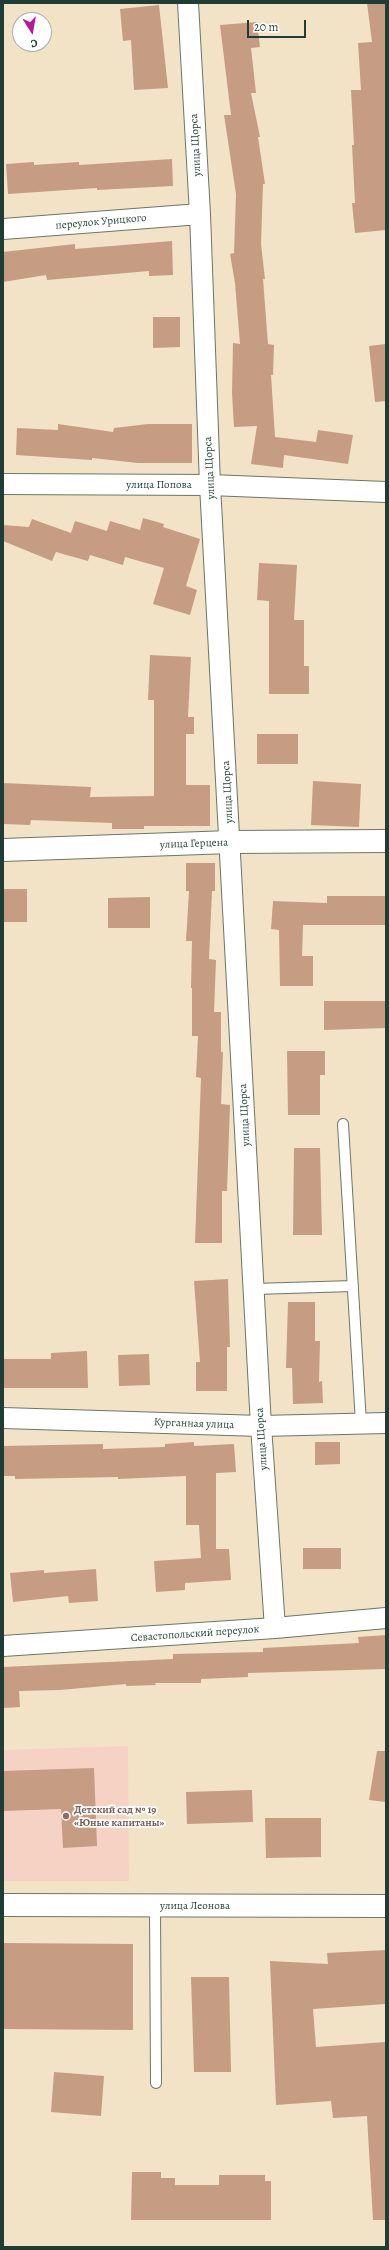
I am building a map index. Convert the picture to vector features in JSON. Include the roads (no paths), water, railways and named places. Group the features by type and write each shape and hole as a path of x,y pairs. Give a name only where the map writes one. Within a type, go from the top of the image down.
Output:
{"street":[{"name":"улица Щорса","path":"188,3 200,214 210,485 231,842 261,1426 275,1628"},
{"name":"переулок Урицкого","path":"3,229 200,214"},
{"name":"улица Попова","path":"3,484 210,485 386,492"},
{"name":"улица Герцена","path":"3,850 231,842 386,841"},
{"name":"Курганная улица","path":"3,1418 261,1426 386,1423"},
{"name":"Севастопольский переулок","path":"3,1646 275,1628 386,1618"},
{"name":"улица Леонова","path":"3,1905 386,1906"}],"lane":[{"path":"343,1124 362,1423"},
{"path":"254,1289 353,1286"},
{"path":"155,1905 156,2083"}],"place":[{"name":"Детский сад № 19 «Юные капитаны»","path":"66,1816"}]}
